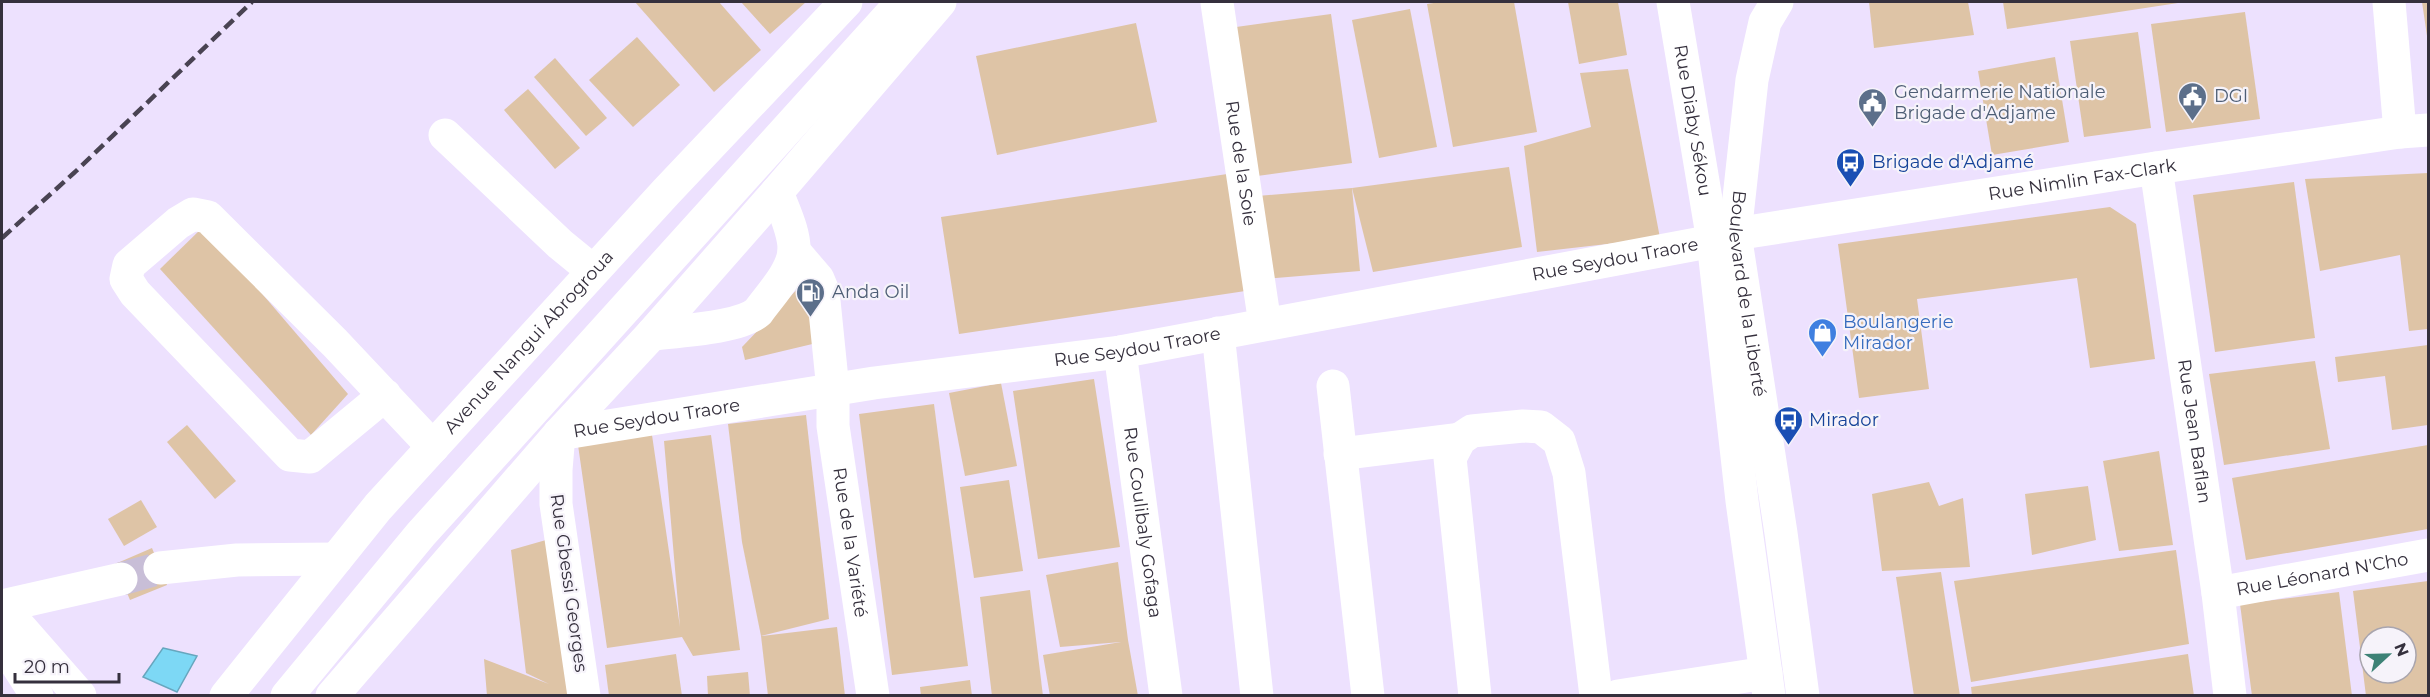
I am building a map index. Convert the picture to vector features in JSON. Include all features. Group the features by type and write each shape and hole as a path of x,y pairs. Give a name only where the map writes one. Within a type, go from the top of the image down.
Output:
{"street":[{"name":"Avenue Nangui Abrogroua","path":"226,696 378,507 593,271 846,2"},
{"path":"287,696 421,534 902,2"},
{"path":"332,696 560,434 777,192 940,2"},
{"name":"Rue Diaby Sékou","path":"1673,2 1724,237"},
{"path":"1696,2 1724,237"},
{"name":"Boulevard de la Liberté","path":"1767,684 1742,501 1724,237 1752,80 1765,22 1777,2"},
{"path":"2389,2 2414,131"},
{"name":"Rue de la Soie","path":"1217,3 1265,324"},
{"name":"Rue Nimlin Fax-Clark","path":"1724,237 2156,168 2414,131"},
{"path":"445,135 560,244 593,271"},
{"name":"Rue Jean Baflan","path":"2156,168 2218,593 2230,696"},
{"path":"652,334 738,322 752,317 789,267 794,251 792,236 777,192"},
{"path":"385,395 310,457 290,455 135,293 126,279 129,265 178,223 193,214 208,217 385,395 433,447"},
{"name":"Boulevard de la Liberté","path":"1724,237 1781,532 1803,696"},
{"name":"Rue Seydou Traore","path":"560,434 833,390 1120,352 1724,237"},
{"name":"Rue de la Variété","path":"794,251 818,279 823,291 833,390 833,426 873,696"},
{"path":"1218,333 1257,696"},
{"name":"Rue Coulibaly Gofaga","path":"1120,352 1166,696"},
{"path":"1334,386 1368,696"},
{"path":"1340,454 1460,439 1472,431 1523,426 1541,427 1559,441 1569,473 1596,696"},
{"name":"Rue Gbessi Georges","path":"560,434 556,470 556,504 584,696"},
{"path":"1460,439 1450,458 1475,696"},
{"name":"Rue Léonard N'Cho","path":"2218,593 2428,555"},
{"path":"160,568 237,560 336,559"},
{"path":"2,608 121,579"},
{"path":"2,608 7,649 37,696"},
{"path":"2,608 80,696"},
{"path":"1618,696 1767,684"}],"water":[{"path":"163,648 197,656 177,692 143,677"}],"building":[{"path":"635,2 719,2 761,50 714,92"},
{"path":"741,2 806,2 770,34"},
{"path":"1514,2 1537,132 1453,147 1427,4"},
{"path":"1568,2 1618,2 1627,55 1579,64"},
{"path":"1869,2 1968,2 1974,35 1874,48"},
{"path":"2003,2 2178,2 2178,3 2007,29"},
{"path":"2422,2 2428,2 2428,36 2427,36"},
{"path":"1410,9 1437,147 1379,158 1352,20"},
{"path":"2245,12 2260,119 2166,132 2151,24"},
{"path":"1331,14 1352,163 1250,177 1229,28"},
{"path":"1136,23 1157,122 997,155 976,56"},
{"path":"2138,32 2151,128 2084,137 2070,41"},
{"path":"637,37 680,85 633,127 589,80"},
{"path":"2055,57 2069,142 1992,155 1978,71"},
{"path":"555,58 607,118 586,136 534,77"},
{"path":"1628,69 1660,238 1537,252 1524,146 1591,127 1580,73"},
{"path":"528,89 580,148 555,169 504,110"},
{"path":"1509,167 1522,247 1373,272 1352,188"},
{"path":"1234,173 1252,290 959,334 941,217"},
{"path":"2428,173 2428,329 2409,331 2400,255 2320,271 2305,179"},
{"path":"2294,182 2315,338 2215,352 2193,195"},
{"path":"1352,188 1360,271 1264,279 1257,196"},
{"path":"2110,207 2136,224 2155,359 2090,368 2077,278 1917,299 1929,389 1859,398 1838,244"},
{"path":"204,226 348,394 311,435 160,269"},
{"path":"803,283 825,341 745,360 742,347"},
{"path":"2428,345 2428,425 2392,430 2385,376 2338,382 2335,357"},
{"path":"2315,361 2330,449 2224,465 2209,374"},
{"path":"1094,379 1120,547 1038,559 1013,391"},
{"path":"1001,383 1017,466 965,476 949,393"},
{"path":"934,404 968,666 892,675 859,414"},
{"path":"806,415 829,619 761,636 742,542 728,424"},
{"path":"187,425 236,481 215,499 167,442"},
{"path":"652,435 680,627 664,441 711,435 740,650 693,656 682,637 607,648 578,445"},
{"path":"2428,445 2428,529 2246,560 2232,478"},
{"path":"2159,451 2173,545 2119,551 2103,461"},
{"path":"1009,480 1023,571 974,578 960,487"},
{"path":"1929,482 1939,506 1963,498 1970,567 1882,571 1872,494"},
{"path":"2088,486 2096,540 2032,555 2025,494"},
{"path":"141,500 157,527 124,546 108,519"},
{"path":"553,538 575,696 487,696 484,659 549,684 526,673 511,550"},
{"path":"152,548 167,585 130,600 115,564"},
{"path":"2176,550 2189,644 1971,682 1954,581"},
{"path":"1118,562 1138,696 1050,696 1043,655 1121,642 1060,647 1046,575"},
{"path":"1941,572 1960,696 1914,696 1896,577"},
{"path":"2428,581 2428,696 2366,696 2365,685 2418,685 2418,625 2358,625 2358,631 2353,591"},
{"path":"1030,590 1043,696 992,696 980,597"},
{"path":"2339,592 2352,696 2252,696 2240,604"},
{"path":"837,627 845,696 768,696 761,636"},
{"path":"676,654 682,696 609,696 605,665"},
{"path":"2188,654 2194,696 1972,696 1971,687"},
{"path":"748,672 750,696 708,696 707,676"},
{"path":"970,680 972,696 921,696 920,687"}],"tunnel":[{"path":"121,579 160,568"}],"railway":[{"path":"2,238 75,172 252,2"}],"place":[{"name":"DGI","path":"2193,122"},
{"name":"Gendarmerie Nationale Brigade d'Adjame","path":"1873,128"},
{"name":"Brigade d'Adjamé","path":"1851,188"},
{"name":"Anda Oil","path":"811,318"},
{"name":"Boulangerie Mirador","path":"1822,358"},
{"name":"Mirador","path":"1788,446"}]}
